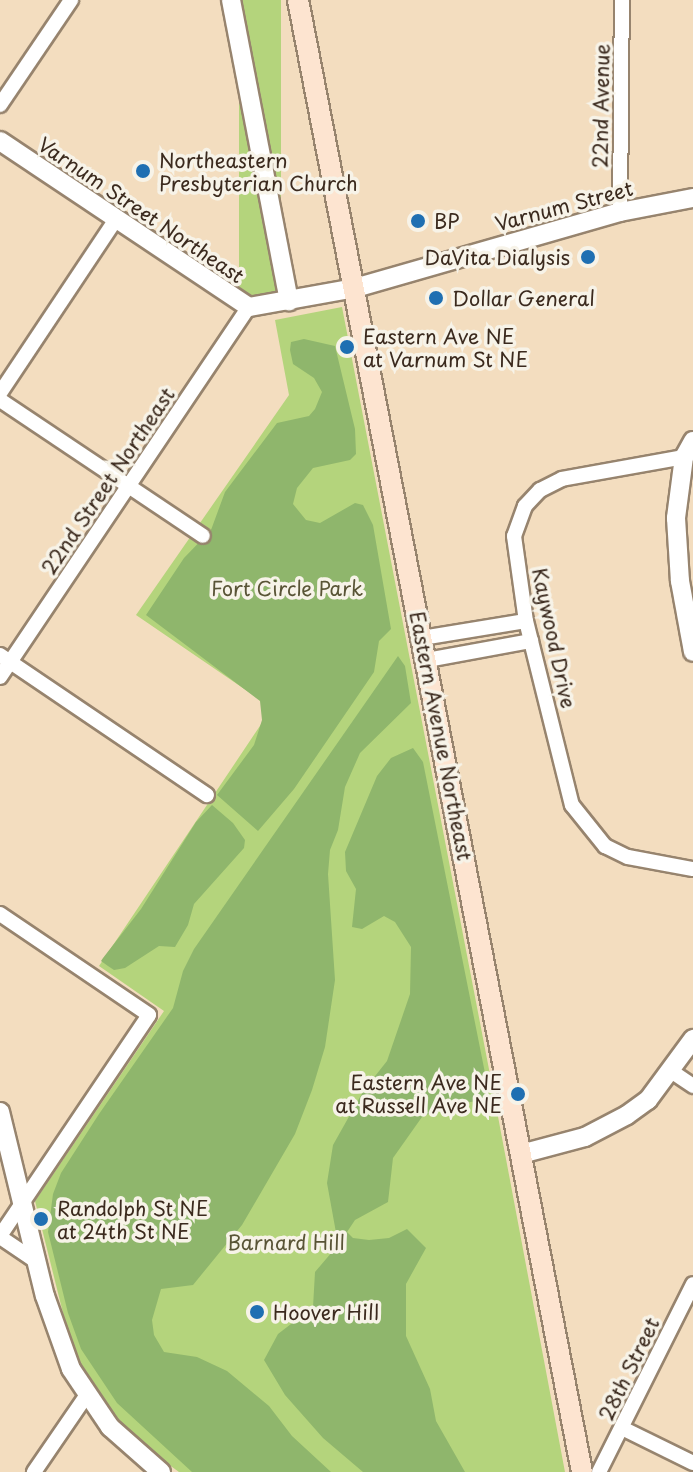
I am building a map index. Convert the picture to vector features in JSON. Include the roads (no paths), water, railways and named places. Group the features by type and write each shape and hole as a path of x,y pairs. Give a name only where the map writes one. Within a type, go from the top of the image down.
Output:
{"main road":[{"name":"Eastern Avenue Northeast","path":"298,0 582,1472"}],"street":[{"path":"0,105 71,0"},
{"path":"231,0 289,301"},
{"name":"22nd Avenue","path":"620,212 622,0"},
{"name":"Varnum Street Northeast","path":"0,141 249,307 355,288"},
{"name":"Varnum Street","path":"355,288 620,212 693,198"},
{"path":"0,393 116,219"},
{"name":"22nd Street Northeast","path":"0,677 5,658 128,486 249,307"},
{"path":"0,400 203,536"},
{"path":"688,449 676,518 680,581 693,652"},
{"name":"Kaywood Drive","path":"688,449 562,479 540,490 525,506 514,536 526,621 572,805 605,846 628,857 693,869"},
{"path":"422,638 526,621"},
{"path":"427,660 531,641"},
{"path":"5,658 207,795"},
{"path":"0,914 149,1015 0,1236 37,1262"},
{"path":"521,1154 546,1149 606,1127 648,1100 693,1039"},
{"path":"671,1071 693,1086"},
{"path":"0,1112 21,1204 61,1344 86,1396 121,1438 161,1472"},
{"name":"28th Street","path":"599,1472 693,1284"},
{"path":"34,1472 86,1396"},
{"path":"622,1428 693,1463"}],"place":[{"name":"Northeastern Presbyterian Church","path":"143,171"},
{"name":"BP","path":"418,221"},
{"name":"DaVita Dialysis","path":"588,257"},
{"name":"Dollar General","path":"436,298"},
{"name":"Eastern Ave NE at Varnum St NE","path":"347,347"},
{"name":"Eastern Ave NE at Russell Ave NE","path":"518,1094"},
{"name":"Randolph St NE at 24th St NE","path":"41,1219"},
{"name":"Hoover Hill","path":"257,1312"}],"park label":[{"name":"Fort Circle Park","path":"287,588"},
{"name":"Barnard Hill","path":"286,1242"}]}
